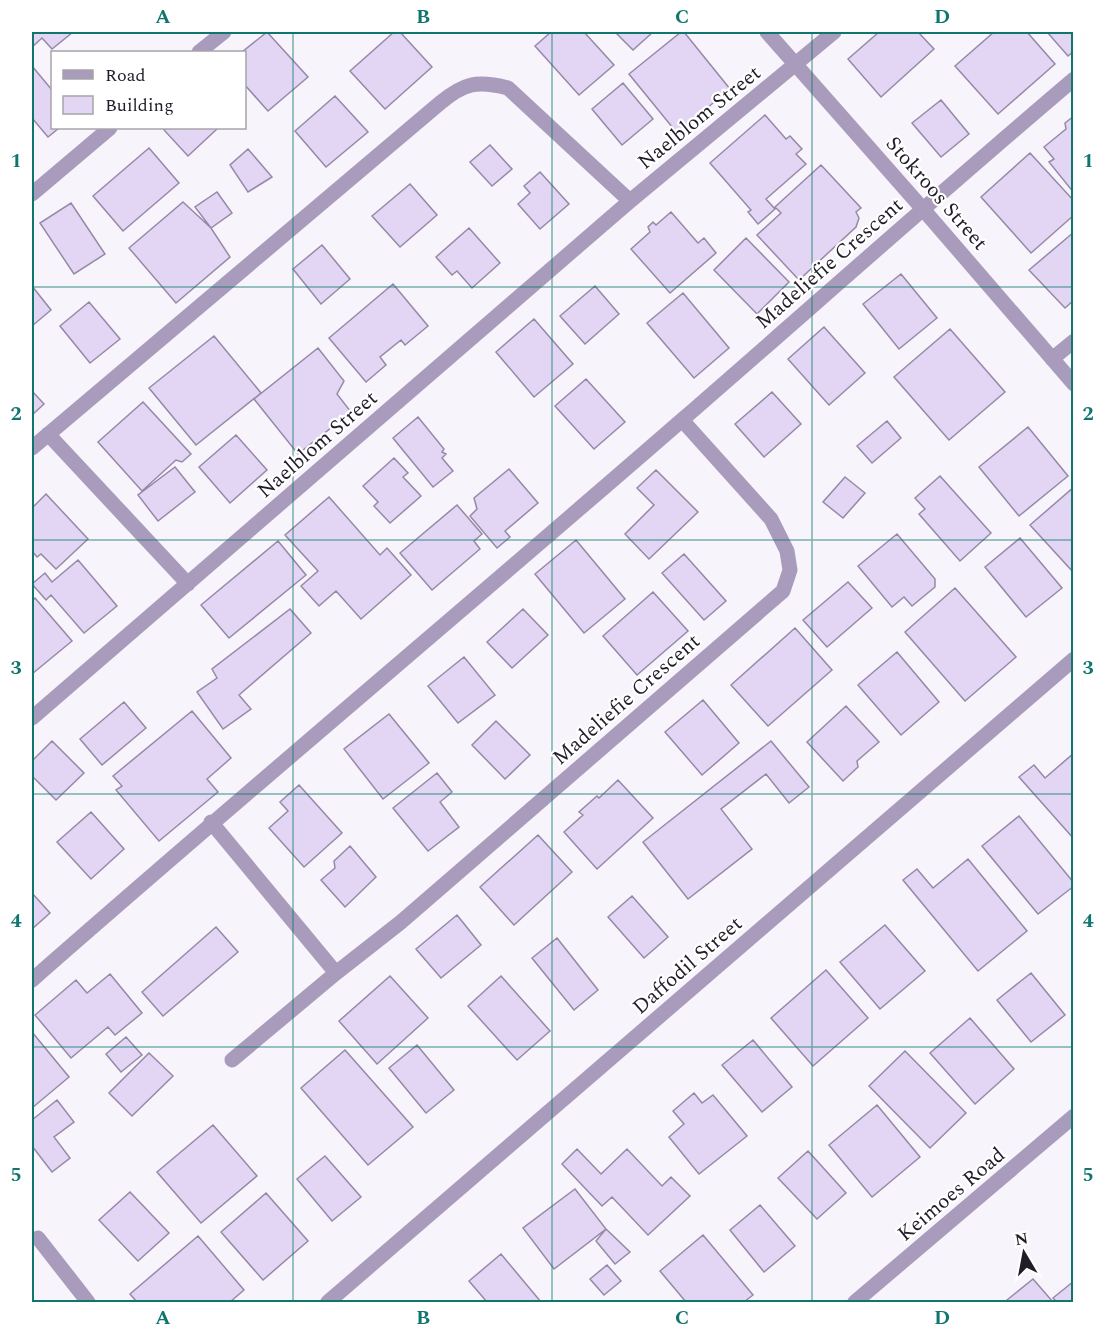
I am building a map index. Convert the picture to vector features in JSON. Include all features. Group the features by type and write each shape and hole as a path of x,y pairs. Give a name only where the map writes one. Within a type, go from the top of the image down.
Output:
{"street":[{"path":"200,51 224,32"},
{"name":"Stokroos Street","path":"767,32 1074,384"},
{"name":"Naelblom Street","path":"32,718 630,201 796,66 834,32"},
{"name":"Madeliefie Crescent","path":"32,980 211,822 682,420 922,208 1074,79"},
{"path":"32,448 452,93 471,84 488,82 508,88 630,201"},
{"path":"32,194 109,129"},
{"path":"1052,359 1074,341"},
{"name":"Madeliefie Crescent","path":"232,1060 401,922 783,591 789,570 788,550 771,519 682,420"},
{"path":"48,434 188,584"},
{"name":"Daffodil Street","path":"328,1302 1074,659"},
{"path":"211,822 336,974"},
{"name":"Keimoes Road","path":"855,1302 1074,1116"},
{"path":"34,1238 88,1302"}],"building":[{"path":"32,32 73,32 52,49 42,38 32,47"},
{"path":"267,32 308,77 268,111 246,86 246,51 243,51"},
{"path":"394,32 400,32 432,67 385,109 350,71"},
{"path":"551,32 584,32 614,65 579,95 535,46"},
{"path":"615,32 653,32 633,50"},
{"path":"681,32 684,32 730,89 677,133 629,74"},
{"path":"879,32 918,32 934,49 881,97 848,59"},
{"path":"994,32 1027,32 1055,64 998,114 955,66"},
{"path":"1047,32 1074,32 1074,51 1068,56"},
{"path":"32,66 51,89 51,129 58,129 48,137 32,118"},
{"path":"623,83 653,119 622,145 592,109"},
{"path":"335,96 368,132 326,167 295,131"},
{"path":"941,100 969,134 941,157 912,123"},
{"path":"765,115 786,139 790,136 802,149 796,154 806,164 766,199 775,209 758,224 748,212 751,210 710,163"},
{"path":"1074,116 1074,193 1049,162 1054,159 1044,147 1066,129 1065,123"},
{"path":"166,129 217,129 188,156 164,130"},
{"path":"490,145 512,169 492,186 470,162"},
{"path":"149,148 179,183 123,231 93,196"},
{"path":"248,149 272,177 248,192 230,165"},
{"path":"1030,153 1074,201 1074,215 1031,253 981,197"},
{"path":"821,165 861,208 856,212 859,218 856,227 799,280 757,235 781,213 775,207"},
{"path":"540,172 569,204 540,229 518,204 530,193 524,186"},
{"path":"410,184 437,215 400,247 372,216"},
{"path":"217,192 232,213 211,228 195,207"},
{"path":"183,202 211,228 230,257 176,303 129,248"},
{"path":"71,203 105,254 74,274 40,223"},
{"path":"671,212 698,243 704,238 716,253 670,293 631,249 650,232 648,227 653,222 656,225"},
{"path":"469,228 500,263 472,288 457,271 452,275 436,257"},
{"path":"1074,232 1074,300 1065,308 1029,270"},
{"path":"746,238 789,282 757,314 714,270"},
{"path":"322,245 350,279 321,304 293,269"},
{"path":"901,274 937,318 899,349 863,304"},
{"path":"393,284 428,326 405,345 401,340 380,357 386,365 366,382 329,338"},
{"path":"32,286 51,310 32,326"},
{"path":"595,286 619,314 585,344 560,316"},
{"path":"683,293 729,348 694,378 647,323"},
{"path":"89,302 120,339 90,363 60,326"},
{"path":"534,319 573,364 534,397 496,352"},
{"path":"824,327 865,373 829,405 788,359"},
{"path":"950,329 1005,392 949,440 894,377"},
{"path":"214,336 261,393 196,445 149,388"},
{"path":"318,348 344,381 337,394 351,412 298,454 254,399"},
{"path":"586,379 625,422 594,449 555,406"},
{"path":"32,391 44,404 32,415"},
{"path":"772,392 801,424 764,457 735,424"},
{"path":"143,402 191,454 182,462 176,460 142,491 98,442"},
{"path":"418,417 444,449 442,452 446,454 442,458 453,471 433,487 393,438"},
{"path":"887,421 901,438 872,463 857,446"},
{"path":"1028,427 1068,476 1019,516 979,467"},
{"path":"236,435 267,470 230,503 199,467"},
{"path":"394,458 408,473 403,477 421,496 390,523 374,506 378,502 363,486"},
{"path":"175,467 195,492 158,521 138,495"},
{"path":"509,469 538,503 505,531 510,537 497,548 470,516 477,509 474,498"},
{"path":"656,470 698,512 649,559 625,534 654,505 637,488"},
{"path":"940,476 991,533 960,561 919,514 925,509 915,498"},
{"path":"845,477 865,493 843,518 823,502"},
{"path":"1074,487 1074,573 1030,525"},
{"path":"46,494 88,539 56,569 41,554 37,557 32,551 32,508"},
{"path":"329,497 380,555 387,548 411,575 361,619 336,591 319,606 301,586 318,571 285,535"},
{"path":"457,505 482,534 474,541 480,549 432,590 400,553"},
{"path":"897,534 935,579 935,587 912,606 904,597 892,607 858,566"},
{"path":"1020,538 1062,588 1026,617 985,567"},
{"path":"576,540 625,599 584,633 535,574"},
{"path":"278,541 306,575 229,638 201,605"},
{"path":"684,554 726,601 704,620 662,573"},
{"path":"78,560 117,606 84,633 51,595 46,600 32,584 45,573 52,582"},
{"path":"848,582 872,608 827,647 803,620"},
{"path":"955,588 1016,657 965,701 905,632"},
{"path":"653,592 688,631 637,675 603,636"},
{"path":"35,598 72,641 32,674 32,601"},
{"path":"290,609 311,633 239,695 251,709 223,729 197,692 217,678 212,669"},
{"path":"523,609 548,635 512,668 487,642"},
{"path":"795,628 832,670 768,726 731,685"},
{"path":"897,652 939,702 901,735 858,685"},
{"path":"464,657 495,695 458,723 428,686"},
{"path":"703,700 739,743 702,775 665,732"},
{"path":"124,702 146,728 102,765 80,739"},
{"path":"846,706 879,742 857,761 858,767 843,781 807,742"},
{"path":"192,711 231,758 207,779 218,792 159,841 116,790 122,786 113,776"},
{"path":"389,714 429,763 383,799 344,749"},
{"path":"496,721 530,755 505,779 472,745"},
{"path":"52,741 84,773 56,800 32,776 32,761"},
{"path":"771,741 809,787 789,803 766,774 721,809 752,849 688,899 643,842"},
{"path":"1074,753 1074,839 1019,777 1034,765 1045,778"},
{"path":"437,773 452,792 440,802 459,827 428,851 393,808"},
{"path":"618,780 653,818 597,869 564,832 583,815 579,812 597,796 599,798"},
{"path":"299,785 342,833 304,867 269,828 288,811 280,802"},
{"path":"91,812 124,849 91,879 57,842"},
{"path":"1019,816 1074,883 1074,886 1038,914 982,846"},
{"path":"538,835 572,872 514,925 480,887"},
{"path":"350,846 376,877 345,907 321,880 335,868 334,861"},
{"path":"968,859 1027,931 978,971 903,880 917,869 933,888"},
{"path":"32,893 50,913 32,929"},
{"path":"632,896 668,937 644,958 608,917"},
{"path":"457,915 481,945 441,978 416,949"},
{"path":"885,925 925,971 880,1009 840,962"},
{"path":"216,927 238,952 163,1016 142,992"},
{"path":"557,938 598,990 574,1010 532,958"},
{"path":"826,970 868,1018 813,1066 771,1018"},
{"path":"1031,973 1065,1015 1031,1042 997,1000"},
{"path":"110,974 142,1013 115,1035 108,1027 71,1058 35,1015 76,980 87,993"},
{"path":"390,976 428,1018 377,1064 339,1021"},
{"path":"501,976 550,1031 517,1060 468,1006"},
{"path":"970,1018 1014,1069 975,1104 930,1053"},
{"path":"32,1032 69,1077 32,1108"},
{"path":"126,1037 142,1055 121,1072 106,1054"},
{"path":"753,1040 792,1087 762,1112 722,1065"},
{"path":"417,1045 454,1090 426,1113 389,1068"},
{"path":"345,1050 413,1127 368,1165 301,1088"},
{"path":"905,1051 966,1113 930,1148 869,1086"},
{"path":"149,1053 173,1076 132,1116 109,1093"},
{"path":"694,1093 702,1103 713,1095 747,1136 699,1174 669,1137 684,1124 673,1111"},
{"path":"57,1100 74,1122 54,1137 70,1158 52,1172 32,1146 32,1120"},
{"path":"877,1105 920,1157 872,1197 829,1145"},
{"path":"213,1125 257,1176 201,1223 157,1172"},
{"path":"577,1149 601,1174 627,1149 662,1186 671,1177 690,1196 648,1235 612,1197 602,1206 562,1164"},
{"path":"808,1151 846,1193 817,1219 778,1178"},
{"path":"325,1156 361,1197 332,1221 297,1179"},
{"path":"575,1189 606,1229 554,1269 523,1228"},
{"path":"130,1192 169,1233 138,1261 99,1220"},
{"path":"266,1193 308,1241 263,1280 221,1232"},
{"path":"760,1205 795,1246 764,1272 730,1230"},
{"path":"606,1229 630,1252 615,1264 596,1241"},
{"path":"703,1235 753,1295 744,1302 686,1302 660,1271"},
{"path":"198,1236 244,1290 230,1302 137,1302 130,1294"},
{"path":"501,1254 541,1302 487,1302 469,1281"},
{"path":"607,1265 621,1281 604,1295 590,1279"},
{"path":"1033,1279 1053,1302 1009,1302 1007,1300"},
{"path":"1074,1281 1074,1302 1057,1302 1053,1298"}]}
